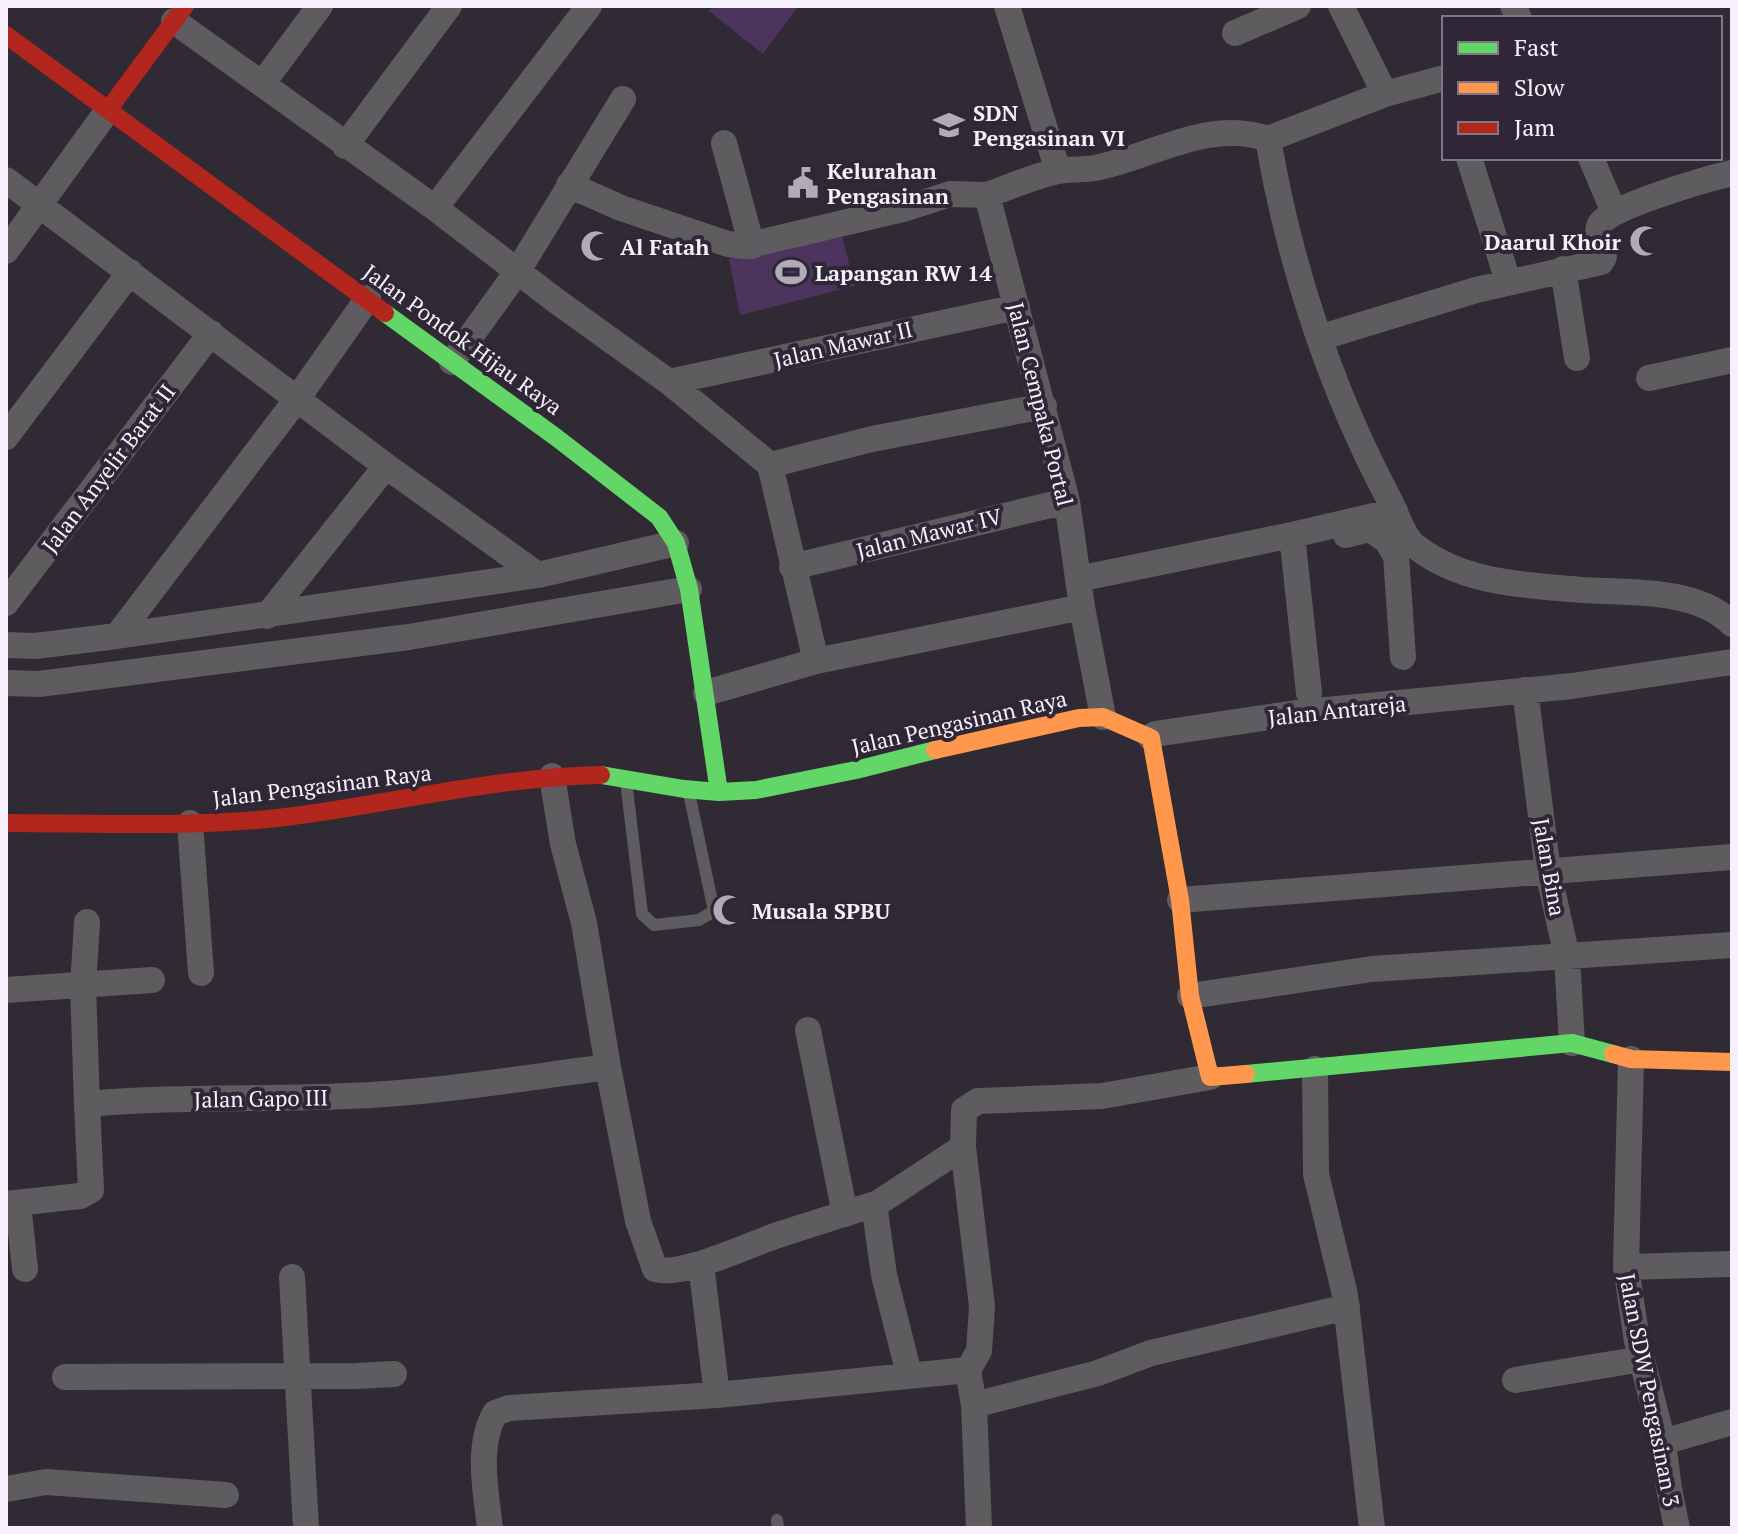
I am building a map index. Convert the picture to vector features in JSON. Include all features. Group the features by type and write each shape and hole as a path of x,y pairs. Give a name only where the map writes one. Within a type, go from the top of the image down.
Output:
{"street":[{"path":"262,84 320,6"},
{"path":"345,146 449,6"},
{"path":"435,208 589,6"},
{"path":"1007,6 1058,171"},
{"path":"1235,33 1298,6"},
{"path":"1341,6 1385,94"},
{"path":"6,251 179,13 262,84 669,382 770,465 816,661"},
{"name":"Jalan Pondok Hijau Raya","path":"6,35 368,298 659,517 676,543 689,589 719,792"},
{"path":"569,185 621,208 699,235 728,244 752,246 907,208 950,194 987,195 1058,171 1096,168 1164,145 1201,137 1248,132 1268,139 1385,94 1442,80"},
{"path":"452,362 517,272 623,99"},
{"path":"1268,139 1276,183 1319,338 1367,459 1412,544 1465,574 1518,585 1667,596 1728,614"},
{"path":"724,143 752,246"},
{"path":"1470,160 1508,281"},
{"path":"1592,160 1614,212"},
{"path":"1319,338 1508,281 1601,262 1604,257 1599,224 1614,212 1732,173"},
{"path":"6,180 386,466 538,575"},
{"name":"Jalan Cempaka Portal","path":"987,195 1067,501 1082,607 1103,717"},
{"path":"1563,269 1577,358"},
{"path":"6,437 130,272"},
{"path":"117,636 297,399 368,298"},
{"name":"Jalan Mawar II","path":"669,382 1017,307"},
{"name":"Jalan Anyelir Barat II","path":"6,603 211,333"},
{"path":"1649,378 1732,360"},
{"path":"770,465 872,439 1044,406"},
{"path":"267,616 386,466"},
{"name":"Jalan Mawar IV","path":"792,567 1067,501"},
{"path":"1292,542 1395,511"},
{"path":"1078,579 1370,529 1387,541 1396,556 1403,657"},
{"path":"1292,542 1309,693"},
{"path":"6,645 35,646 117,636 538,575 676,543"},
{"path":"6,683 39,684 409,637 689,589"},
{"path":"706,693 816,661 1082,607"},
{"name":"Jalan Antareja","path":"1151,738 1155,734 1296,713 1525,690 1732,662"},
{"name":"Jalan Bina","path":"1525,690 1548,871 1567,957 1572,1043"},
{"name":"Jalan Pengasinan Raya","path":"6,823 190,823 285,817 552,776 603,775 719,792 756,790 1079,718 1103,717 1151,738"},
{"path":"1151,738 1180,900 1190,996 1210,1077"},
{"path":"552,776 563,844 584,923 638,1221 655,1269 662,1271 701,1264 777,1235 878,1203 963,1147"},
{"path":"190,823 201,973"},
{"path":"1180,900 1732,857"},
{"path":"25,1269 12,1203 80,1196 91,1190 83,986 87,922"},
{"path":"1190,996 1372,969 1732,945"},
{"path":"6,990 152,980"},
{"path":"808,1030 845,1214"},
{"path":"979,1528 974,1405 968,1370 979,1351 982,1306 963,1147 964,1110 978,1101 1102,1096 1210,1077 1572,1043 1631,1059 1732,1062"},
{"name":"Jalan SDW Pengasinan 3","path":"1631,1059 1626,1267 1642,1359 1663,1442 1677,1528"},
{"name":"Jalan Gapo III","path":"87,1104 139,1099 351,1096 474,1085 608,1067"},
{"path":"1315,1069 1316,1174 1347,1307 1372,1528"},
{"path":"878,1203 875,1211 884,1275 909,1374"},
{"path":"701,1264 717,1395"},
{"path":"1626,1267 1732,1264"},
{"path":"292,1277 306,1528"},
{"path":"974,1405 1098,1373 1151,1353 1347,1307"},
{"path":"1515,1380 1642,1359"},
{"path":"490,1528 484,1458 486,1434 495,1413 509,1408 717,1395 968,1370"},
{"path":"65,1377 394,1374"},
{"path":"1663,1442 1732,1422"},
{"path":"6,1489 46,1482 226,1495"}],"lane":[{"path":"626,780 642,914 654,925 699,920 714,911 688,789"}],"shaded area":[{"path":"713,6 798,6 763,54 709,11"},
{"name":"Lapangan RW 14","path":"841,233 855,286 740,315 729,259"}],"traffic: fast":[{"path":"385,313 557,438 659,517 676,543 689,589 719,792"},
{"path":"601,775 684,789 719,792 756,790 935,750"},
{"path":"1246,1074 1572,1043 1613,1054"}],"traffic: slow":[{"path":"935,750 1079,718 1103,717 1151,738 1180,900 1190,996 1210,1077 1246,1074"},
{"path":"1613,1054 1631,1059 1732,1062"}],"traffic: jam":[{"path":"108,110 185,6"},
{"path":"6,35 385,313"},
{"path":"6,823 217,823 325,812 522,781 601,775"}],"place":[{"name":"SDN Pengasinan VI","path":"949,125"},
{"name":"Kelurahan Pengasinan","path":"803,183"},
{"name":"Daarul Khoir","path":"1645,241"},
{"name":"Al Fatah","path":"596,246"},
{"name":"Lapangan RW 14","path":"791,272"},
{"name":"Musala SPBU","path":"728,910"}]}
